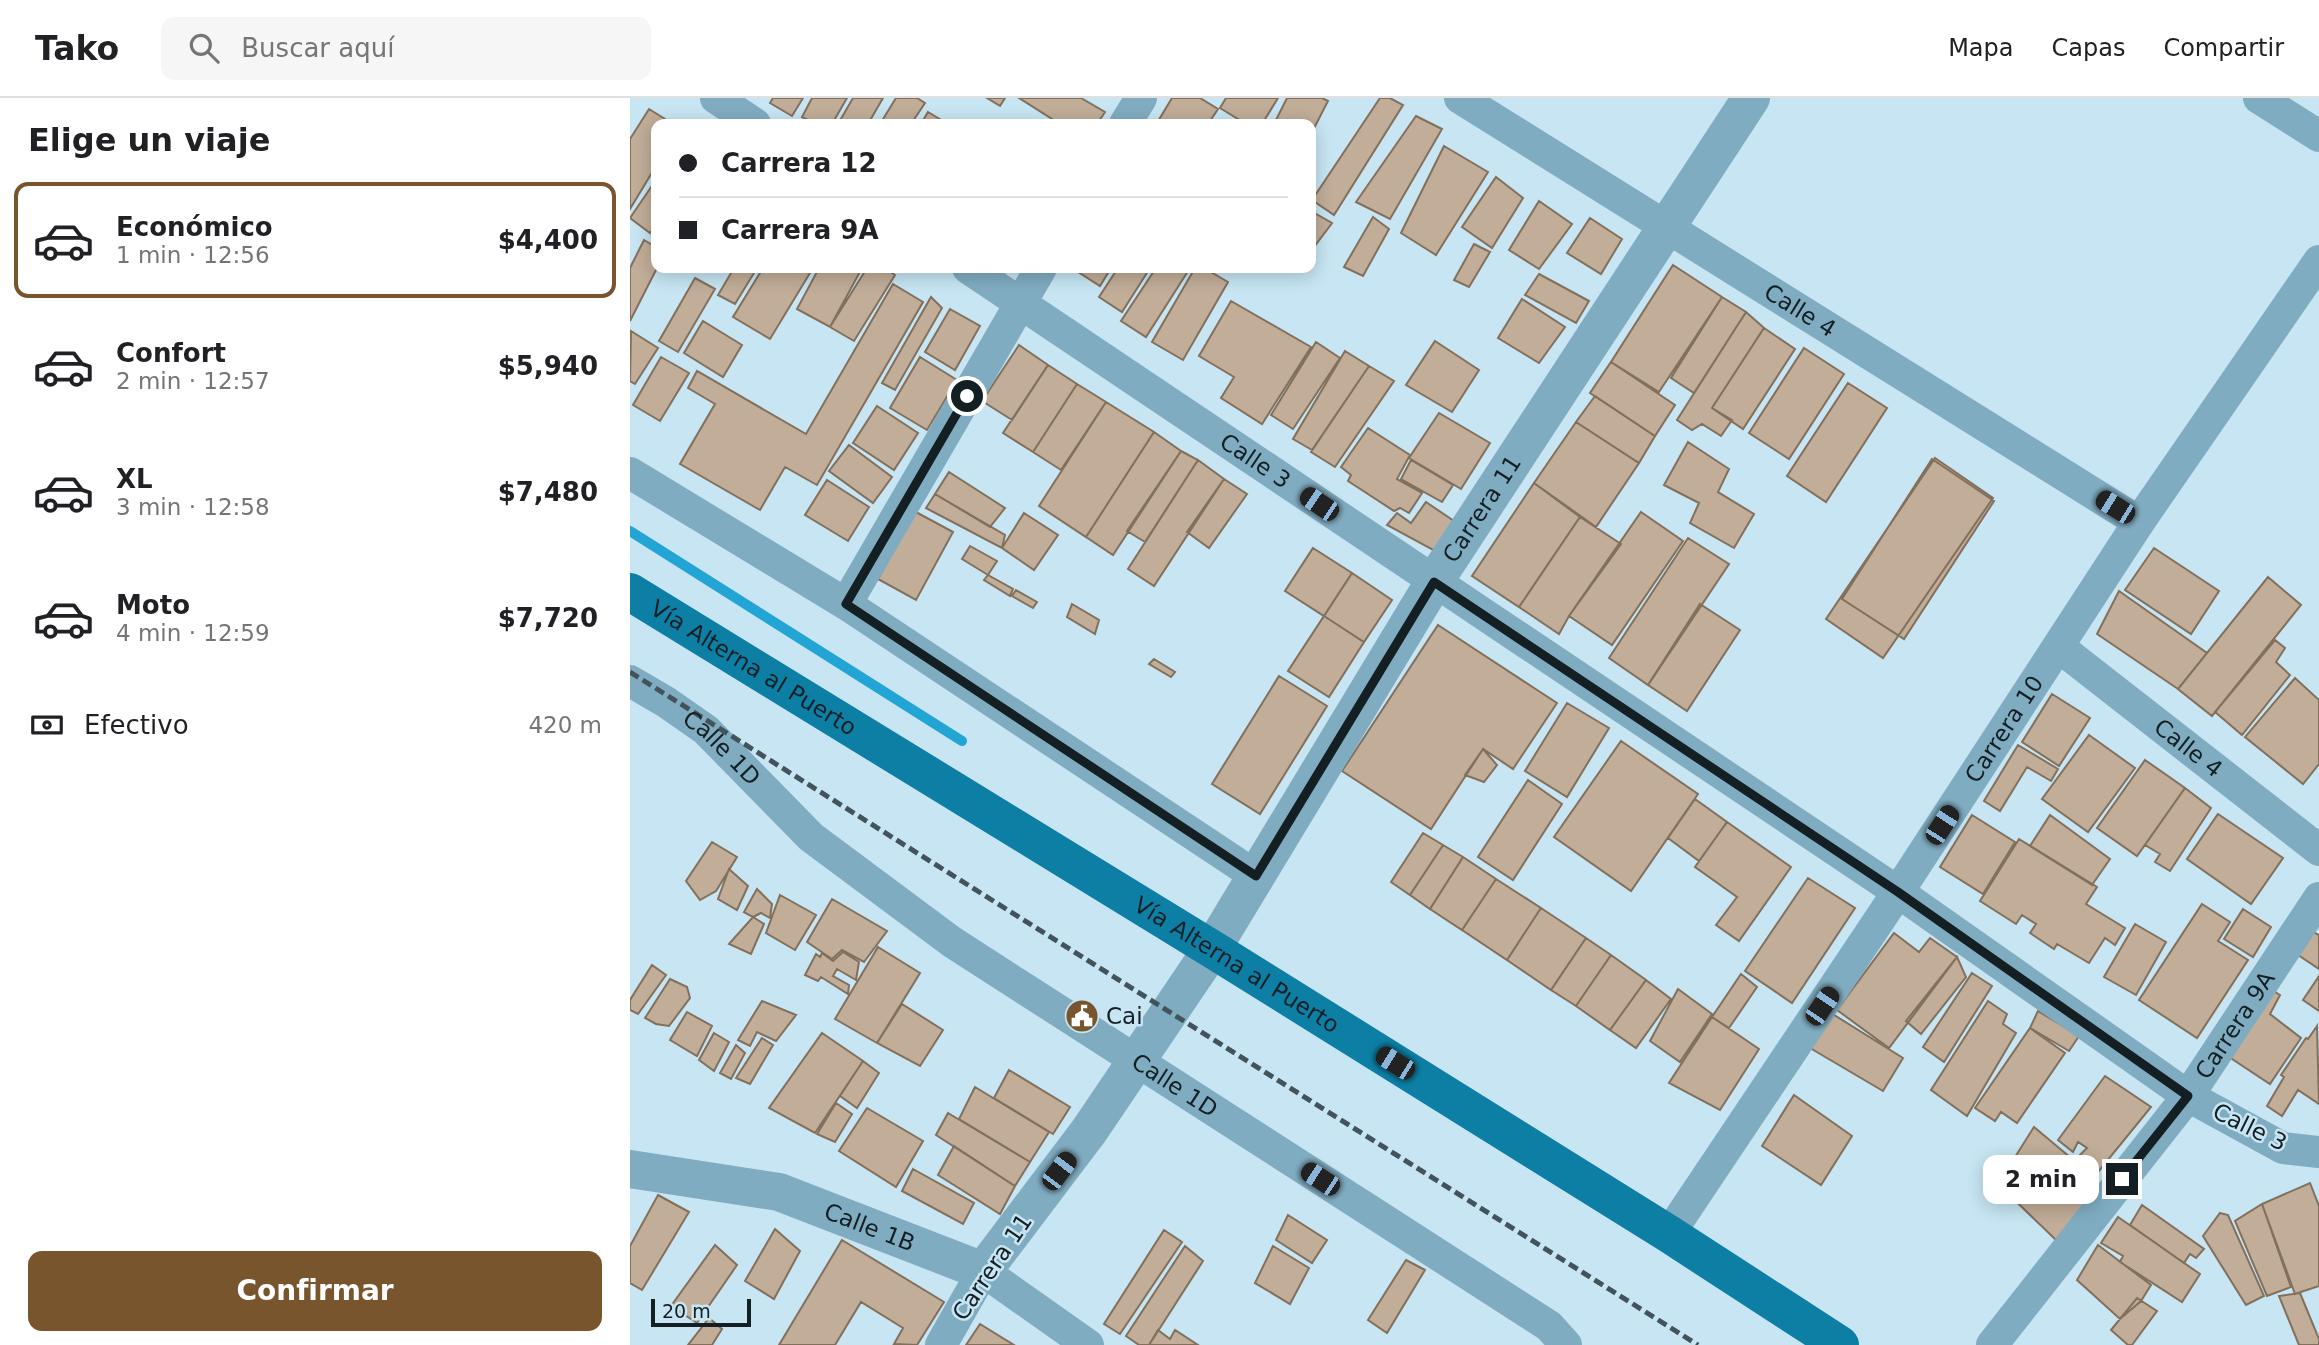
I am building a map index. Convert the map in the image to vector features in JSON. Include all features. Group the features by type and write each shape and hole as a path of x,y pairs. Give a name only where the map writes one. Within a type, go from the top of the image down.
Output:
{"main road":[{"name":"Vía Alterna al Puerto","path":"630,592 1212,949 1669,1234 1840,1345"}],"street":[{"path":"716,98 748,119"},
{"path":"1128,119 1141,98"},
{"name":"Calle 4","path":"1460,98 2139,522"},
{"name":"Carrera 11","path":"941,1345 984,1271 1089,1131 1212,949 1434,582 1751,98"},
{"path":"2259,98 2319,136"},
{"name":"Carrera 10","path":"1669,1234 1898,892 2139,522 2319,261"},
{"name":"Calle 3","path":"976,273 1898,892 2188,1096 2283,1148 2319,1152"},
{"path":"846,604 1038,273"},
{"path":"630,473 846,604 1256,876"},
{"name":"Calle 4","path":"2059,647 2319,850"},
{"name":"Calle 1D","path":"630,681 706,730 811,837 952,942 1538,1318 1566,1345"},
{"name":"Carrera 9A","path":"1992,1345 2188,1096 2319,898"},
{"name":"Calle 1B","path":"630,1170 779,1192 984,1271 1088,1345"}],"building":[{"path":"773,98 803,98 792,116 770,103"},
{"path":"812,98 847,98 835,119 802,117"},
{"path":"853,98 883,98 871,119 841,119"},
{"path":"896,98 917,98 925,103 914,119 883,119"},
{"path":"987,98 1005,98 1000,106"},
{"path":"1019,98 1081,98 1105,112 1100,119 1052,119"},
{"path":"1172,98 1200,98 1218,109 1211,119 1159,119"},
{"path":"1226,98 1278,98 1265,119 1238,119 1220,108"},
{"path":"1287,98 1322,98 1328,101 1316,124 1316,119 1276,119"},
{"path":"1380,98 1390,98 1403,105 1334,215 1316,203 1316,194"},
{"path":"649,109 665,119 651,119 651,174 630,209 630,139"},
{"path":"928,112 940,119 924,119"},
{"path":"1416,116 1442,129 1390,219 1356,202"},
{"path":"1444,146 1488,172 1436,255 1401,233"},
{"path":"1496,177 1523,198 1492,248 1462,227"},
{"path":"651,187 650,233 630,218"},
{"path":"1539,201 1572,224 1539,269 1509,250"},
{"path":"1316,214 1332,223 1316,244"},
{"path":"1373,217 1389,229 1363,276 1344,267"},
{"path":"1590,218 1622,239 1601,274 1567,253"},
{"path":"644,240 651,244 651,273 654,273 630,321 630,268"},
{"path":"1474,244 1490,252 1469,287 1454,280"},
{"path":"1673,265 1722,297 1659,392 1611,362"},
{"path":"731,273 754,273 735,304 718,295"},
{"path":"760,273 810,273 770,339 733,317"},
{"path":"816,273 859,273 830,327 797,309"},
{"path":"864,273 895,275 854,341 830,327"},
{"path":"1080,273 1108,273 1100,286"},
{"path":"1115,273 1147,273 1122,312 1099,297"},
{"path":"1153,273 1187,273 1146,337 1121,321"},
{"path":"1192,273 1213,273 1228,282 1183,360 1152,342"},
{"path":"1539,274 1589,301 1576,323 1525,295"},
{"path":"695,278 715,289 678,352 659,341"},
{"path":"893,284 923,302 817,485 785,467 760,510 680,464 715,404 688,388 697,371 806,434"},
{"path":"931,297 942,308 895,390 882,383"},
{"path":"1722,297 1746,312 1694,393 1671,378"},
{"path":"1522,299 1565,327 1539,363 1498,338"},
{"path":"1231,301 1311,347 1262,424 1221,398 1234,377 1199,356"},
{"path":"950,309 980,326 955,370 925,352"},
{"path":"1746,312 1764,328 1712,408 1732,420 1721,436 1702,424 1692,430 1677,420"},
{"path":"703,321 742,345 723,377 684,353"},
{"path":"1764,328 1795,349 1743,429 1712,408"},
{"path":"631,331 658,348 635,384 630,381"},
{"path":"1435,341 1479,370 1452,412 1406,385"},
{"path":"1316,342 1340,358 1293,429 1271,415"},
{"path":"1019,345 1048,365 1012,420 982,401"},
{"path":"1804,348 1844,374 1789,459 1749,433"},
{"path":"1345,351 1369,366 1312,450 1293,439"},
{"path":"661,357 689,373 660,421 633,405"},
{"path":"920,357 957,380 927,430 890,408"},
{"path":"1611,362 1675,405 1655,436 1590,393"},
{"path":"1048,365 1077,384 1033,452 1003,433"},
{"path":"1369,366 1394,381 1335,467 1311,452"},
{"path":"1848,383 1887,408 1826,502 1787,476"},
{"path":"1077,384 1106,402 1061,470 1033,452"},
{"path":"1595,396 1655,436 1639,463 1576,422"},
{"path":"1106,402 1154,432 1086,537 1039,506"},
{"path":"877,406 918,433 894,470 853,443"},
{"path":"1439,413 1490,443 1461,489 1409,458"},
{"path":"1576,422 1639,463 1596,527 1534,483"},
{"path":"1368,428 1410,455 1397,479 1422,493 1409,513 1400,508 1394,511 1348,481 1351,475 1341,467"},
{"path":"1154,432 1181,451 1113,555 1086,537"},
{"path":"1688,442 1729,469 1718,492 1754,514 1734,548 1690,523 1699,503 1664,485"},
{"path":"849,445 892,477 873,503 829,471"},
{"path":"1181,451 1198,460 1145,542 1127,531"},
{"path":"1935,458 1993,498 1883,658 1826,619"},
{"path":"1932,459 1994,501 1904,639 1842,599"},
{"path":"1198,460 1224,479 1154,586 1128,569"},
{"path":"1411,460 1453,485 1442,502 1401,479"},
{"path":"949,472 1005,508 990,527 935,494"},
{"path":"1224,479 1247,494 1209,548 1187,532"},
{"path":"827,480 869,507 848,541 805,515"},
{"path":"1534,483 1580,517 1519,607 1472,576"},
{"path":"935,494 1005,535 1002,548 926,508"},
{"path":"1426,502 1454,521 1435,551 1387,525 1397,513 1411,523"},
{"path":"914,511 953,532 916,600 878,579"},
{"path":"1641,512 1683,541 1612,645 1569,616"},
{"path":"1024,513 1058,535 1034,570 1002,548"},
{"path":"1580,517 1621,544 1559,634 1519,607"},
{"path":"1688,538 1729,564 1648,685 1609,658"},
{"path":"970,546 997,561 988,575 962,559"},
{"path":"1313,548 1352,573 1324,616 1285,591"},
{"path":"2154,548 2219,591 2191,634 2125,590"},
{"path":"1352,573 1392,600 1364,642 1324,616"},
{"path":"988,575 1013,589 1010,596 984,580"},
{"path":"2268,577 2301,605 2212,716 2178,689"},
{"path":"1016,590 1037,602 1033,608 1012,596"},
{"path":"2119,591 2207,653 2178,689 2097,634"},
{"path":"1072,604 1099,620 1095,634 1067,617"},
{"path":"1700,604 1740,630 1687,711 1648,685"},
{"path":"1324,616 1364,642 1329,697 1288,671"},
{"path":"1438,625 1557,703 1513,769 1483,749 1431,829 1342,771"},
{"path":"2275,640 2285,648 2276,662 2290,675 2242,735 2215,712"},
{"path":"1154,659 1175,672 1171,677 1149,664"},
{"path":"1279,676 1327,706 1260,814 1212,784"},
{"path":"2295,678 2319,700 2319,764 2303,784 2245,737"},
{"path":"2052,694 2090,718 2059,766 2022,742"},
{"path":"1567,703 1609,728 1567,797 1525,771"},
{"path":"2089,735 2135,768 2088,832 2042,799"},
{"path":"1621,741 1698,794 1631,891 1554,837"},
{"path":"2018,745 2058,769 2051,781 2027,767 2000,811 1984,801"},
{"path":"1483,749 1497,765 1484,782 1465,775"},
{"path":"2145,760 2185,788 2137,856 2097,828"},
{"path":"1528,780 1562,804 1513,880 1478,857"},
{"path":"2185,788 2211,808 2170,871 2155,862 2160,854 2145,845"},
{"path":"1695,799 1727,822 1699,861 1668,838"},
{"path":"2218,814 2283,858 2251,904 2187,859"},
{"path":"1972,815 2015,842 1983,894 1940,867"},
{"path":"2050,815 2110,859 2092,885 2030,846"},
{"path":"1727,822 1791,867 1739,941 1716,925 1737,897 1695,867"},
{"path":"1423,833 1443,845 1410,895 1391,882"},
{"path":"2019,839 2097,887 2086,904 2125,928 2115,945 2105,938 2089,963 2057,944 2054,949 2030,933 2036,924 2022,915 2016,924 1980,901"},
{"path":"712,842 737,857 716,891 700,900 686,881"},
{"path":"1443,845 1463,857 1430,909 1410,895"},
{"path":"1463,857 1496,879 1462,930 1430,909"},
{"path":"729,869 748,886 737,910 718,899"},
{"path":"1808,878 1855,908 1792,1003 1745,971"},
{"path":"1496,879 1541,908 1507,960 1462,930"},
{"path":"757,889 772,904 770,918 761,913 753,917 744,912"},
{"path":"780,895 816,915 795,950 766,933"},
{"path":"832,899 887,931 864,962 842,950 832,959 807,942"},
{"path":"2202,904 2230,922 2218,941 2248,960 2197,1038 2139,1000"},
{"path":"1541,908 1586,938 1551,990 1507,960"},
{"path":"2243,909 2271,927 2253,957 2224,939"},
{"path":"753,917 764,924 751,954 729,944"},
{"path":"2135,924 2166,942 2136,995 2104,977"},
{"path":"2311,931 2319,935 2319,969 2298,955"},
{"path":"1894,933 1919,952 1930,938 1957,957 1889,1048 1837,1010"},
{"path":"1586,938 1611,955 1576,1006 1551,990"},
{"path":"878,947 920,973 877,1043 835,1019"},
{"path":"843,952 859,962 856,980 837,969 833,976 849,985 848,994 821,977 818,981 805,975 816,954 820,957 822,953 833,961"},
{"path":"1611,955 1646,980 1610,1030 1576,1006"},
{"path":"1957,957 1966,977 1921,1034 1906,1021"},
{"path":"652,965 666,975 638,1014 630,1010 630,1000"},
{"path":"1972,973 1992,986 1944,1062 1923,1047"},
{"path":"1741,974 1757,987 1729,1028 1712,1017"},
{"path":"2319,976 2319,1011 2303,1000"},
{"path":"670,979 687,987 690,998 669,1026 656,1024 645,1018"},
{"path":"1646,980 1671,999 1636,1048 1610,1030"},
{"path":"2267,987 2280,995 2270,1014 2301,1038 2270,1084 2226,1055"},
{"path":"1678,989 1712,1014 1680,1062 1650,1041"},
{"path":"762,1001 796,1015 776,1041 757,1032 750,1046 738,1040"},
{"path":"1988,1001 2007,1014 2003,1024 2016,1033 1967,1116 1931,1090"},
{"path":"902,1004 943,1030 920,1066 877,1043"},
{"path":"2038,1011 2079,1036 2069,1051 2030,1028"},
{"path":"687,1012 712,1026 697,1056 670,1040"},
{"path":"1831,1013 1903,1058 1883,1091 1810,1048"},
{"path":"1712,1017 1759,1049 1720,1110 1669,1083"},
{"path":"2317,1026 2319,1104 2298,1090 2282,1116 2267,1106 2284,1077 2281,1075"},
{"path":"2030,1028 2065,1053 2017,1123 2001,1112 1995,1121 1975,1108"},
{"path":"714,1033 729,1042 714,1071 699,1060"},
{"path":"822,1033 863,1061 815,1133 769,1108"},
{"path":"762,1038 773,1045 750,1084 736,1078"},
{"path":"736,1045 745,1053 731,1079 720,1073"},
{"path":"863,1061 879,1073 857,1108 840,1096"},
{"path":"1009,1070 1070,1107 1053,1134 994,1098"},
{"path":"2105,1076 2151,1107 2094,1177 2074,1161 2087,1148 2078,1142 2073,1152 2058,1140"},
{"path":"975,1087 1049,1132 1030,1162 959,1119"},
{"path":"1794,1095 1852,1136 1821,1185 1762,1146"},
{"path":"836,1103 852,1114 835,1142 817,1134"},
{"path":"867,1108 923,1141 896,1187 839,1151"},
{"path":"948,1113 1030,1162 1015,1186 936,1135"},
{"path":"2034,1127 2089,1173 2082,1180 2098,1190 2056,1240 1998,1184"},
{"path":"954,1146 1015,1186 1000,1214 938,1175"},
{"path":"913,1169 974,1203 963,1224 902,1191"},
{"path":"2310,1183 2319,1206 2319,1286 2295,1294 2262,1204"},
{"path":"658,1195 689,1212 642,1290 630,1283 630,1246"},
{"path":"2262,1204 2291,1287 2267,1296 2235,1221"},
{"path":"2142,1205 2204,1249 2196,1258 2190,1254 2184,1263 2130,1225"},
{"path":"2220,1213 2228,1215 2264,1296 2246,1305 2203,1236"},
{"path":"1288,1215 1327,1240 1312,1263 1276,1240"},
{"path":"2118,1217 2200,1274 2182,1302 2120,1262 2123,1256 2101,1243"},
{"path":"775,1229 800,1251 774,1299 745,1281"},
{"path":"1164,1230 1182,1242 1120,1334 1104,1324"},
{"path":"842,1240 944,1302 917,1345 894,1344 903,1328 861,1302 835,1345 779,1345"},
{"path":"715,1245 737,1265 697,1323 671,1306"},
{"path":"2098,1245 2151,1285 2141,1301 2120,1319 2077,1280"},
{"path":"1185,1246 1203,1261 1149,1345 1139,1345 1126,1336"},
{"path":"1273,1246 1309,1268 1290,1304 1255,1283"},
{"path":"1406,1260 1425,1270 1387,1333 1368,1320"},
{"path":"2300,1293 2319,1345 2299,1345 2279,1296"},
{"path":"2137,1298 2157,1311 2132,1345 2128,1345 2111,1330"},
{"path":"709,1318 722,1329 712,1345 688,1345"},
{"path":"980,1324 1014,1345 966,1345"},
{"path":"1158,1330 1170,1339 1175,1330 1198,1345 1149,1345"}],"waterway":[{"path":"630,531 962,741"}],"railway":[{"path":"630,672 1698,1345"}],"place":[{"name":"Cai","path":"1082,1016"}],"route":[{"path":"967,396 846,604 1256,876 1434,582 1898,892 2188,1096 2122,1179"}]}
